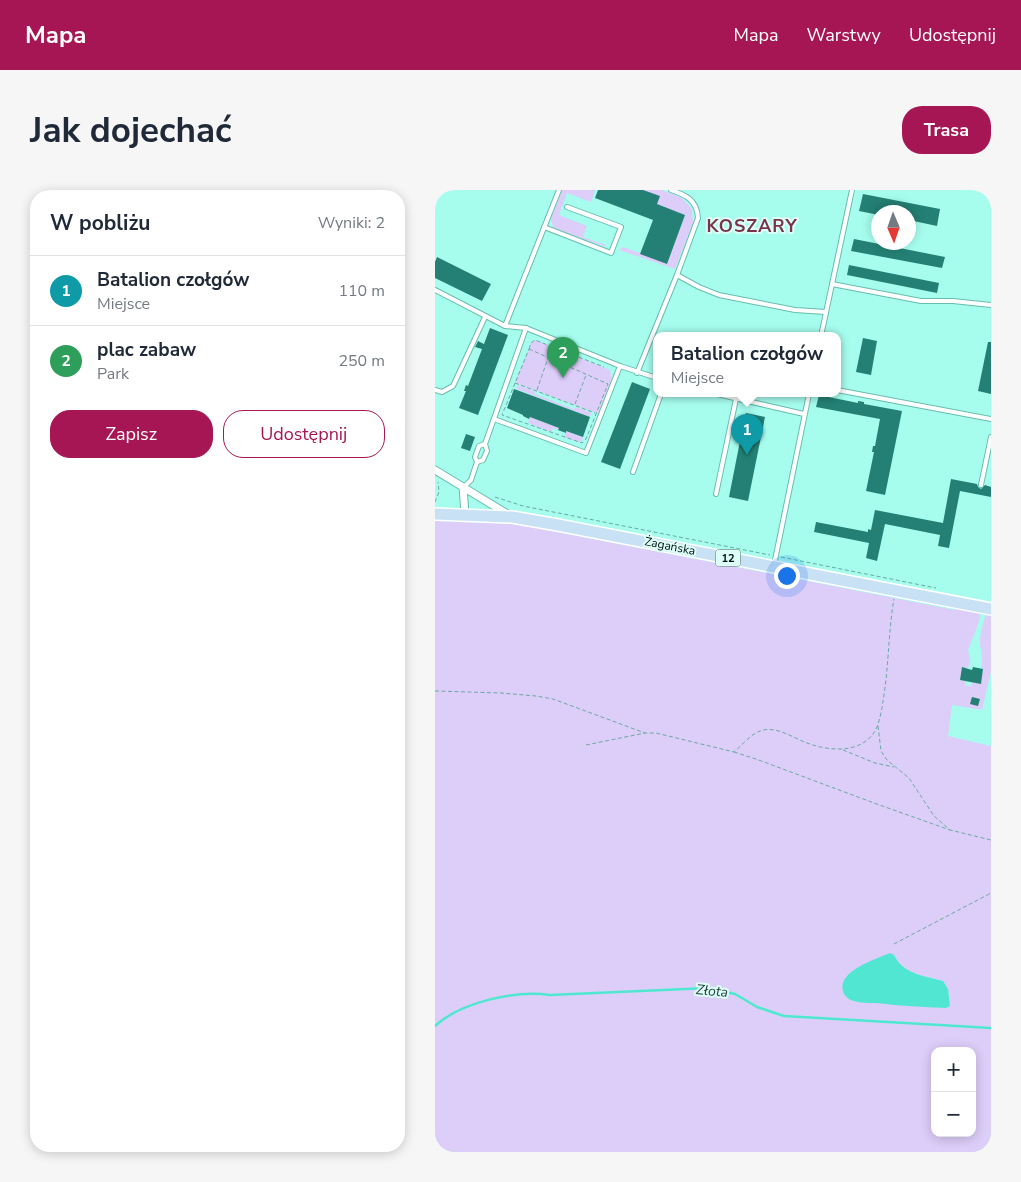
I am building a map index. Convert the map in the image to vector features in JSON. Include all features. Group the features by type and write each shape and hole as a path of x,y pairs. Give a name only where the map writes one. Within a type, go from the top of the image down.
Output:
{"main road":[{"name":"Żagańska","path":"435,514 512,517 775,562 896,591 991,610"}],"street":[{"path":"435,470 512,517"},
{"path":"463,487 465,514"}],"lane":[{"path":"505,326 559,190"},
{"path":"653,332 677,275 697,218 697,208 693,202 683,194 671,190"},
{"path":"822,332 851,190"},
{"path":"544,228 611,253 621,227 567,206"},
{"path":"677,275 719,295 795,310 826,312"},
{"path":"832,284 921,301 953,301 991,306"},
{"path":"435,290 505,326 526,328 619,366 653,377"},
{"path":"435,390 442,392 453,386 485,317"},
{"path":"477,462 483,460 487,450 485,444 526,328"},
{"path":"637,372 653,333"},
{"path":"495,419 585,453 619,366"},
{"path":"841,391 991,419"},
{"path":"633,472 660,397"},
{"path":"728,397 805,414"},
{"path":"775,562 808,397"},
{"path":"716,494 736,399"},
{"path":"981,485 991,437"},
{"path":"463,487 471,480 477,462 475,457 479,446 485,444"}],"path":[{"path":"529,349 607,384 586,439 579,443 503,415 531,343 535,340 604,367"},
{"path":"537,390 548,358"},
{"path":"575,405 587,375"},
{"path":"515,382 596,413"},
{"path":"435,477 438,481 439,492 435,502"},
{"path":"485,500 493,497 523,506 775,562 942,589"},
{"path":"896,591 889,641 887,682 878,726 881,752 909,778 934,816 950,830"},
{"path":"435,691 536,696 553,700 645,733"},
{"path":"734,752 757,733 770,730 784,733 815,746 847,750 862,744 878,726"},
{"path":"587,745 656,732 756,759 950,830 991,840"},
{"path":"841,749 875,763 895,767"},
{"path":"894,944 991,893"}],"shaded area":[{"path":"562,190 595,190 591,202 567,193 559,215 587,226 583,237 606,245 606,247 553,228 551,219"},
{"path":"643,190 662,190 682,198 692,209 693,223 675,269 619,250 623,247 667,263 685,215 658,205"},
{"path":"535,340 610,370 612,382 599,414 515,383 531,343"},
{"path":"518,385 534,391 535,394 574,409 577,407 591,413 590,417 516,389"},
{"path":"530,417 559,428 558,430 553,428 551,432 528,423"},
{"path":"566,431 583,437 582,441 578,442 564,437"},
{"path":"435,521 517,524 955,610 955,608 981,612 968,650 969,666 967,668 962,667 960,680 966,681 965,685 971,686 972,682 981,683 983,669 981,668 981,636 986,614 991,615 991,672 982,710 952,705 948,736 991,746 991,1027 784,1015 757,1006 735,993 708,987 536,993 505,996 459,1009 435,1025","holes":["894,955 908,970 922,976 943,981 948,989 950,1006 946,1008 853,1001 847,976 863,965 881,958"]},
{"path":"890,953 908,970 922,976 943,981 948,989 950,1006 946,1008 865,1003 852,1000 844,995 843,984 846,977 867,962"},
{"path":"708,989 734,995 757,1008 783,1017 991,1029 991,1152 435,1152 435,1027 459,1011 474,1005 505,997"}],"building":[{"path":"598,190 643,190 660,196 657,204 685,215 667,264 640,254 653,220 595,198"},
{"path":"863,194 940,209 937,226 916,222 916,205 871,205 871,213 859,211"},
{"path":"854,239 871,242 871,250 910,250 945,257 942,268 851,251"},
{"path":"437,257 491,284 482,301 435,278 435,262"},
{"path":"849,265 939,283 937,293 847,275"},
{"path":"490,328 508,335 478,415 459,408 466,391 464,391 466,385 468,386 482,349 475,347 478,341 484,344"},
{"path":"863,338 877,341 871,375 856,372"},
{"path":"988,342 991,342 991,394 978,391"},
{"path":"632,382 650,389 620,469 601,462"},
{"path":"514,389 590,417 583,437 558,430 559,428 530,417 529,419 507,408"},
{"path":"818,397 829,397 858,403 858,401 864,402 864,404 902,411 885,495 866,491 874,452 872,452 873,446 875,446 880,419 816,407"},
{"path":"746,413 765,417 748,501 729,497 741,430"},
{"path":"466,434 475,437 470,451 461,448"},
{"path":"951,479 977,484 981,489 985,485 991,487 991,497 960,491 949,548 938,546 940,535 885,524 877,561 866,558 869,543 814,532 816,522 868,532 868,529 871,530 875,510 943,523"},
{"path":"962,667 972,670 973,667 983,669 981,684 960,680"},
{"path":"972,697 980,699 978,706 970,704"}],"waterway":[{"name":"Złota","path":"435,1026 459,1010 505,996 708,988 735,994 757,1007 784,1016 991,1028"}],"place":[{"name":"plac zabaw","path":"563,378"},
{"name":"Batalion czołgów","path":"747,455"}],"district":[{"name":"KOSZARY","path":"752,226"}]}
